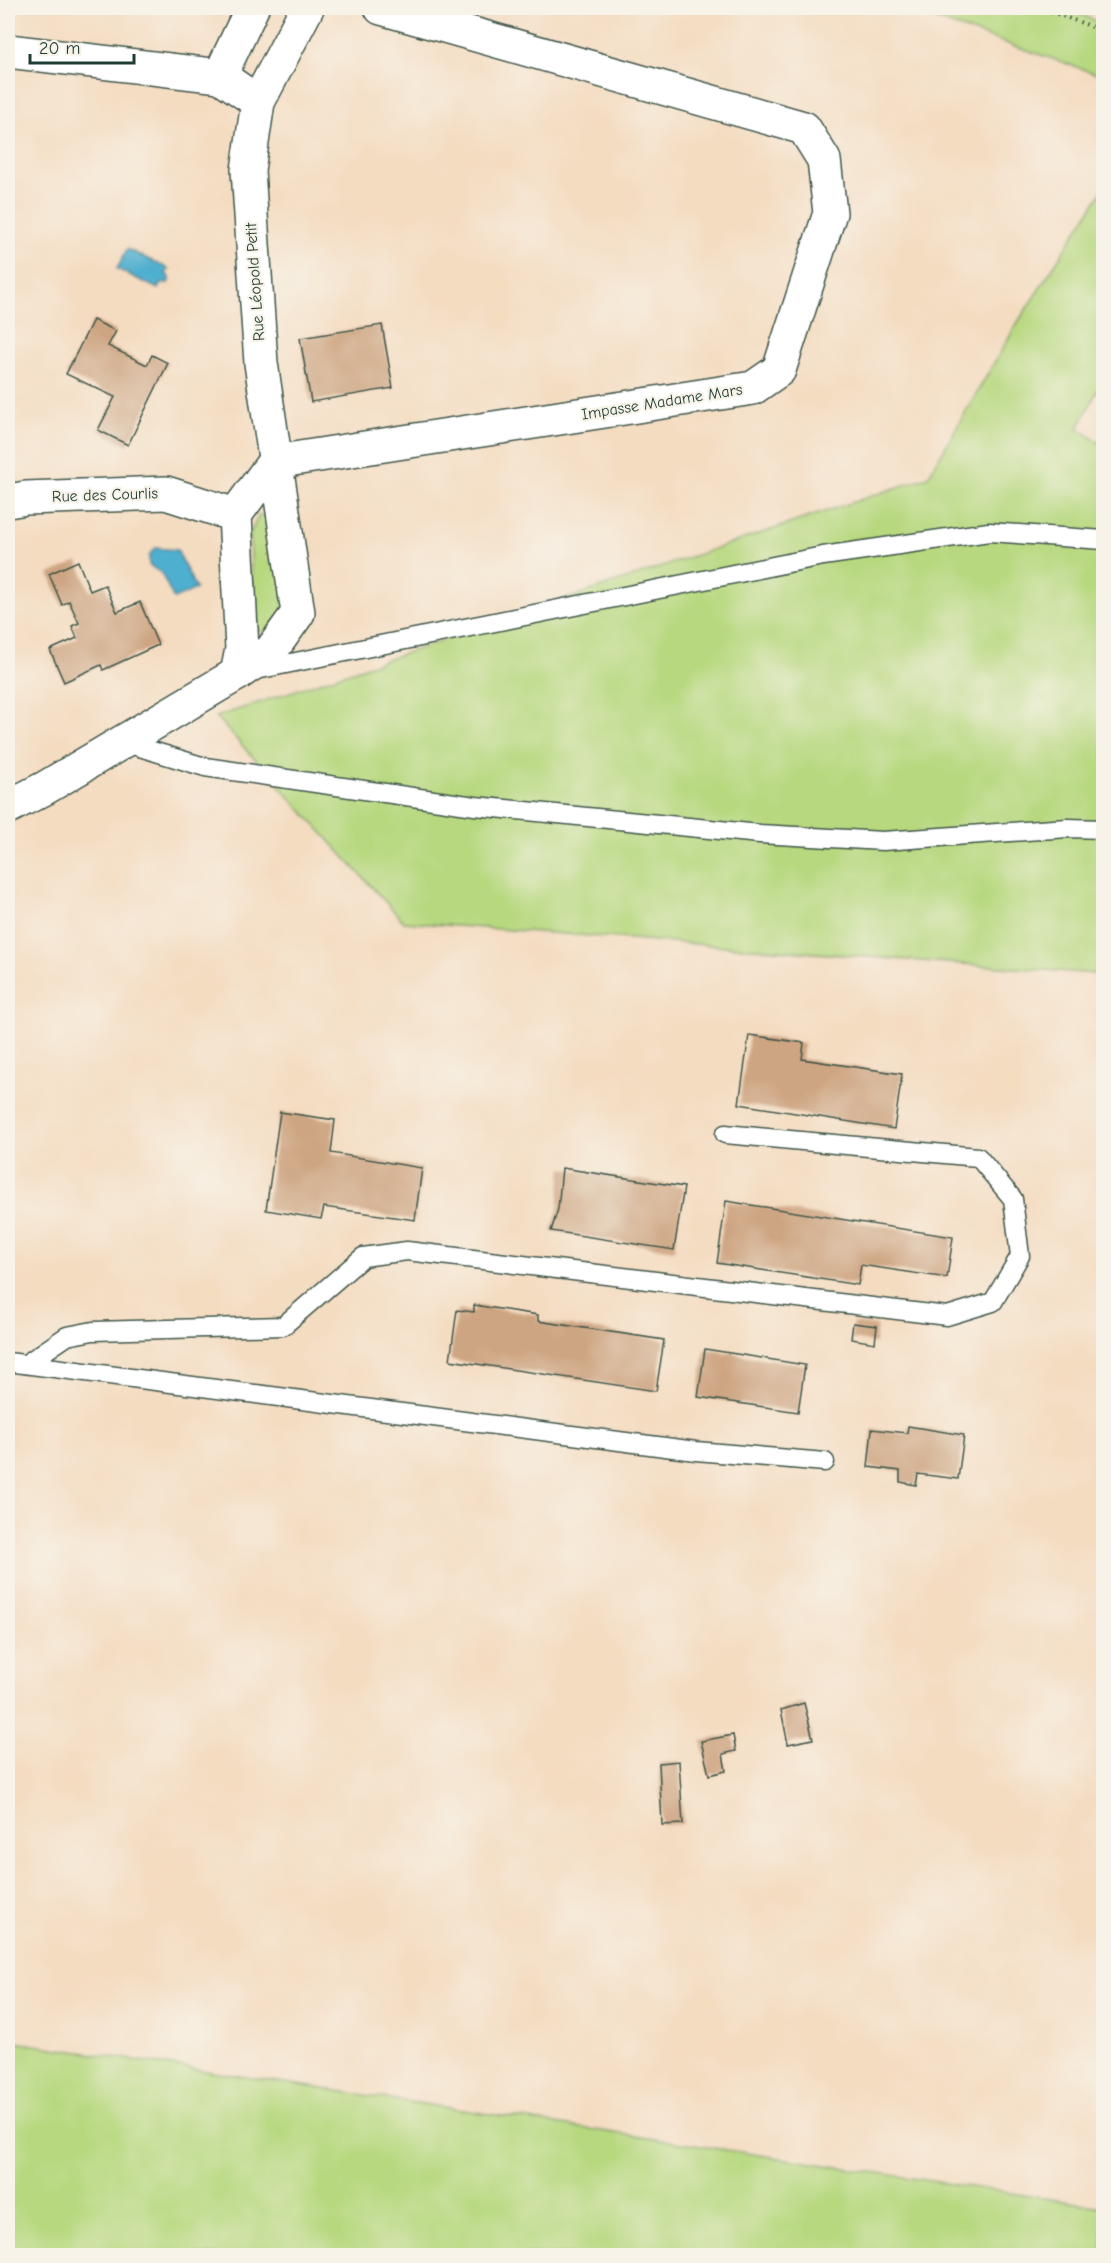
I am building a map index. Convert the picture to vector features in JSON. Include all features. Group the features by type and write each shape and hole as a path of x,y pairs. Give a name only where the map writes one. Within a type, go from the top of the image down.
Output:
{"street":[{"path":"220,76 252,8"},
{"path":"8,51 220,76 258,102 307,8"},
{"name":"Impasse Madame Mars","path":"274,462 753,388 779,370 830,213 824,160 804,128 381,8"},
{"name":"Rue Léopold Petit","path":"8,807 237,674 271,651 298,613 261,363 248,170 258,102"},
{"path":"237,674 242,649 235,516 274,462"},
{"name":"Rue des Courlis","path":"8,501 26,498 166,493 235,516"}],"lane":[{"path":"237,674 823,556 989,532 1104,540"},
{"path":"123,742 205,767 228,771 475,806 760,834 883,841 1068,828 1104,829"},
{"path":"26,1364 67,1336 93,1331 283,1326 363,1257 407,1251 947,1316 993,1302 1020,1256 1013,1199 978,1157 725,1134"},
{"path":"8,1362 696,1451 825,1462"}],"path":[{"path":"1040,8 1104,31"}],"green space":[{"path":"902,8 1064,8 1103,24 1103,76"},
{"path":"1103,190 1103,380 1078,428 1104,446 1104,925 1096,974 404,922 216,717 928,477 1018,322"},
{"path":"259,515 270,517 288,606 265,632 258,631 253,625 250,534"},
{"path":"8,2041 1103,2207 1103,2255 8,2255"}],"water":[{"path":"127,249 169,269 166,273 170,279 168,283 160,284 158,289 117,269"},
{"path":"155,548 177,550 196,589 174,599 161,573 149,565 149,556"}],"building":[{"path":"93,320 116,331 108,346 147,365 152,355 168,363 128,445 98,430 115,397 66,374"},
{"path":"382,325 393,388 311,402 300,338"},
{"path":"78,561 90,591 105,585 117,612 140,602 158,645 103,670 101,665 64,682 50,650 77,638 72,626 79,623 69,601 62,605 49,574"},
{"path":"749,1035 804,1043 802,1059 902,1074 894,1129 739,1104"},
{"path":"280,1112 335,1120 331,1153 422,1168 415,1220 324,1207 321,1219 266,1210"},
{"path":"562,1168 684,1187 674,1250 551,1231 558,1209"},
{"path":"726,1201 953,1237 947,1278 861,1265 858,1285 717,1263"},
{"path":"474,1305 538,1315 538,1321 664,1340 656,1391 450,1360 457,1310 474,1312"},
{"path":"853,1323 877,1326 875,1343 851,1339"},
{"path":"705,1349 805,1365 798,1412 698,1397"},
{"path":"908,1426 964,1435 958,1479 918,1474 916,1485 900,1482 900,1471 868,1467 872,1429 907,1433"},
{"path":"804,1703 813,1739 788,1744 781,1710"},
{"path":"733,1735 736,1751 723,1754 726,1771 709,1775 701,1741"},
{"path":"679,1761 683,1824 662,1825 659,1763"}]}
